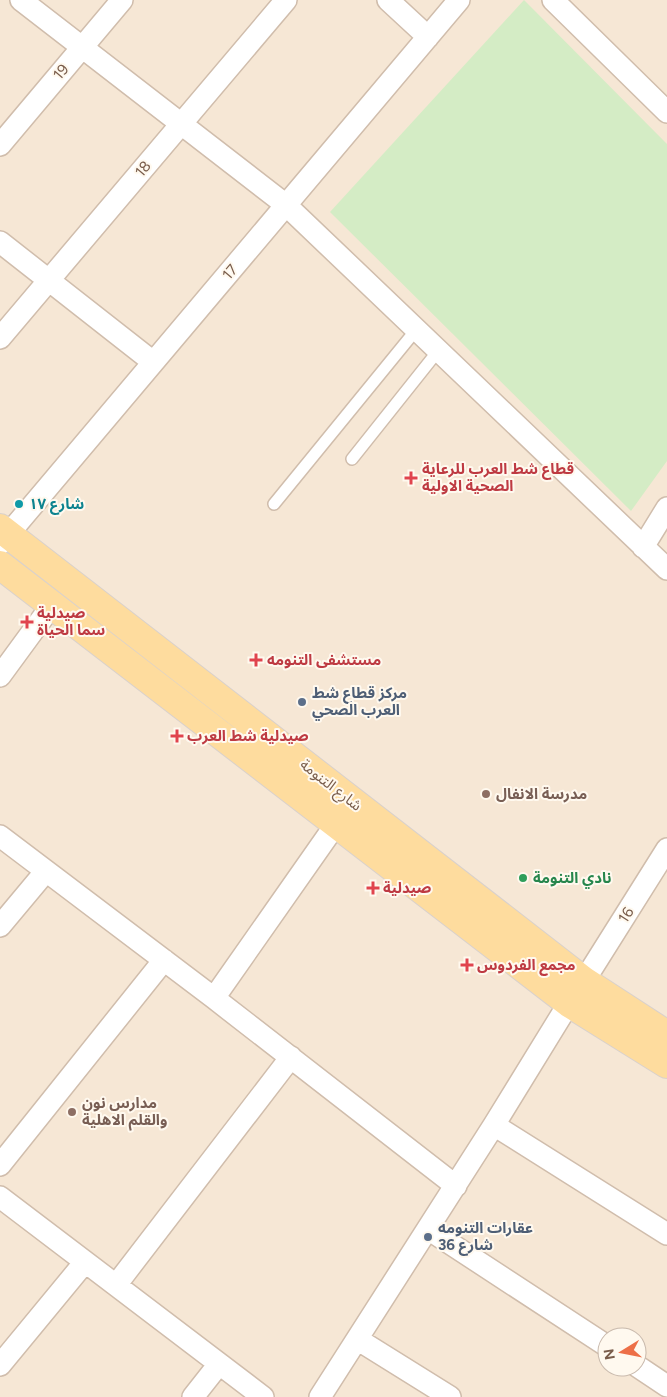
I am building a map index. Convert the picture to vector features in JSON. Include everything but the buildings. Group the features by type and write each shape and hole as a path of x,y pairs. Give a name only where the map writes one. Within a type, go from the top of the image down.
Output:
{"main road":[{"name":"شارع التنومة","path":"3,536 584,981 667,1034"},
{"name":"شارع التنومة","path":"0,565 569,1004 667,1064"},
{"path":"569,1004 584,981"}],"street":[{"path":"21,0 286,205 667,569"},
{"name":"19","path":"0,145 122,0"},
{"name":"18","path":"0,338 286,0"},
{"path":"388,0 428,37"},
{"name":"17","path":"3,536 460,0"},
{"path":"553,0 667,112"},
{"path":"0,242 153,362"},
{"path":"643,547 667,508"},
{"path":"0,676 52,605"},
{"path":"214,998 336,824"},
{"path":"0,836 291,1057 456,1186"},
{"name":"16","path":"584,981 667,849"},
{"path":"0,926 46,871"},
{"path":"0,1166 164,960"},
{"path":"320,1397 456,1186 569,1004"},
{"path":"116,1285 291,1057"},
{"path":"494,1125 667,1234"},
{"path":"0,1197 263,1397"},
{"path":"428,1229 597,1339"},
{"path":"0,1365 85,1262"},
{"path":"357,1339 450,1397"},
{"path":"193,1397 219,1364"},
{"path":"647,1373 667,1386"}],"lane":[{"path":"274,504 416,330"},
{"path":"352,459 438,351"}],"shaded area":[{"path":"0,0 667,0 667,1397 0,1397"}],"green space":[{"path":"524,0 667,144 667,461 631,511 330,212"}],"place":[{"name":"قطاع شط العرب للرعاية الصحية الاولية","path":"411,478"},
{"name":"شارع ١٧","path":"19,504"},
{"name":"صيدلية سما الحياة","path":"27,622"},
{"name":"مستشفى التنومه","path":"256,660"},
{"name":"مركز قطاع شط العرب الصحي","path":"302,702"},
{"name":"صيدلية شط العرب","path":"177,736"},
{"name":"مدرسة الانفال","path":"486,794"},
{"name":"نادي التنومة","path":"523,878"},
{"name":"صيدلية","path":"373,888"},
{"name":"مجمع الفردوس","path":"467,965"},
{"name":"مدارس نون والقلم الاهلية","path":"72,1112"},
{"name":"عقارات التنومه شارع 36","path":"428,1237"}]}
